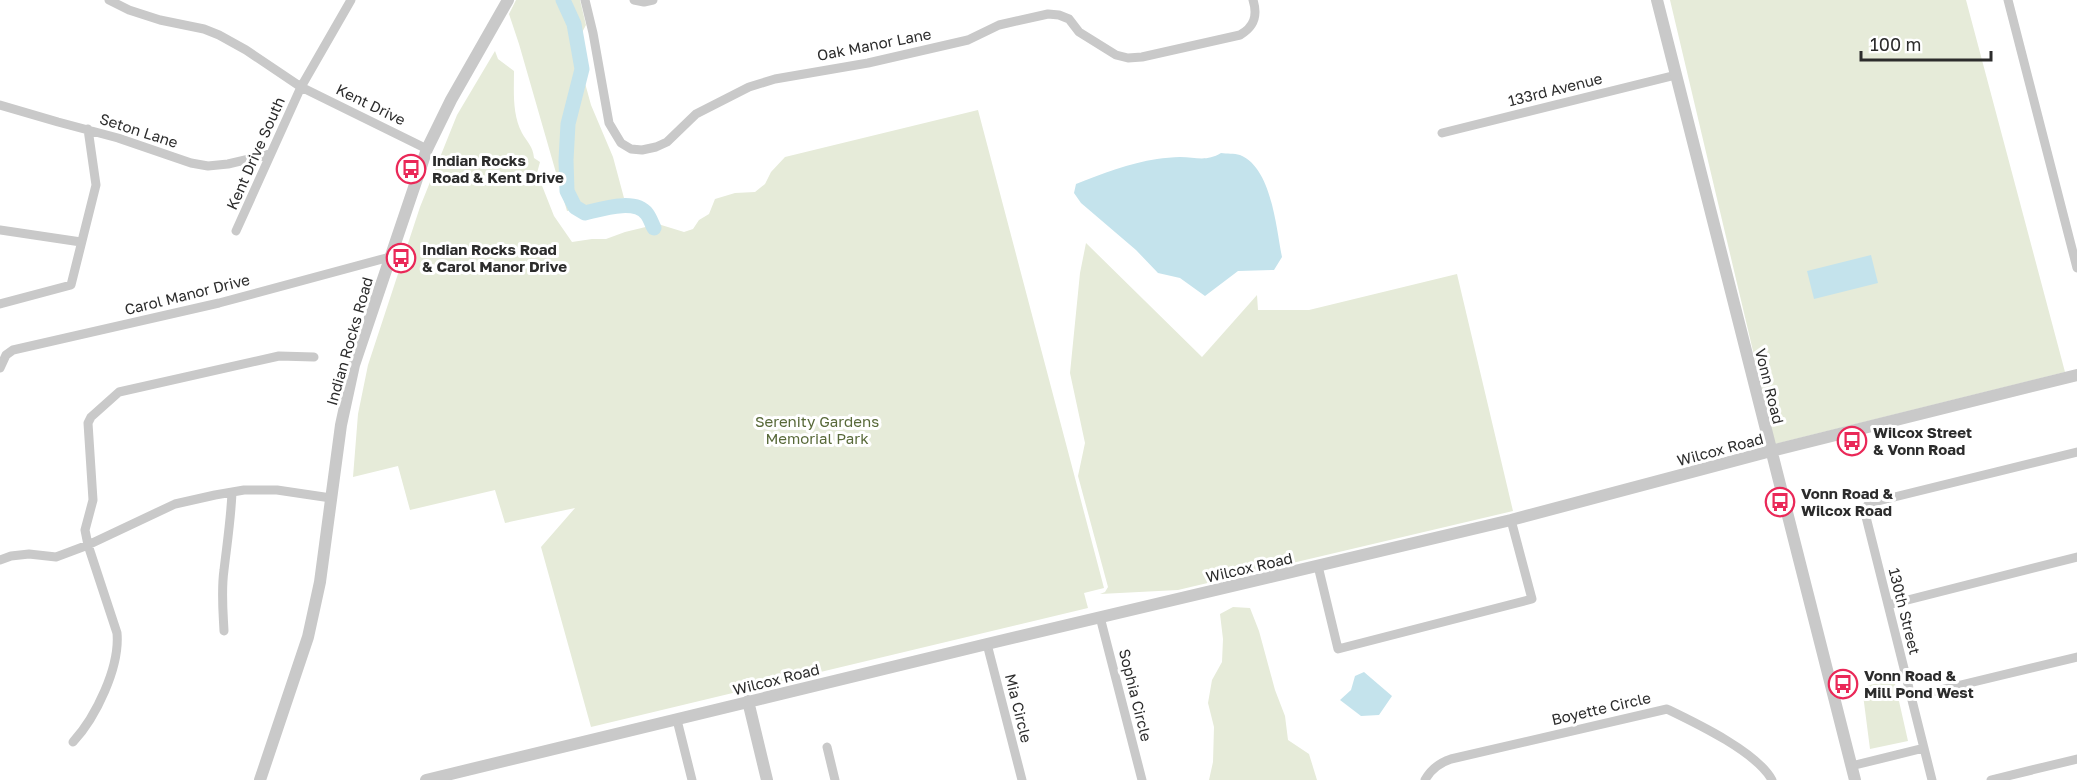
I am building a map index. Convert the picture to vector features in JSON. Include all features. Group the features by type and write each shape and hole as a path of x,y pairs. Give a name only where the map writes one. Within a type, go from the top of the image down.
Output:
{"street":[{"name":"Kent Drive","path":"109,0 129,10 160,20 204,29 219,35 301,87 427,149"},
{"name":"Kent Drive South","path":"236,231 301,87 351,0"},
{"name":"Indian Rocks Road","path":"260,780 308,637 320,582 346,394 354,365 427,149 450,100 508,0"},
{"name":"Oak Manor Lane","path":"585,0 609,123 621,143 631,149 642,150 667,142 696,114 722,100 775,79 914,53 968,40 999,25 1048,14 1069,19 1079,32 1116,55 1128,58 1142,57 1240,35 1250,29 1254,22 1256,9 1253,0"},
{"path":"634,0 637,2 653,0"},
{"name":"Vonn Road","path":"1657,0 1852,776"},
{"path":"2008,0 2077,268"},
{"name":"133rd Avenue","path":"1442,133 1676,75"},
{"name":"Seton Lane","path":"0,105 88,129 191,164 208,166 228,164 270,154"},
{"path":"0,304 71,285 96,185 88,129"},
{"path":"0,230 81,242"},
{"name":"Carol Manor Drive","path":"0,368 6,355 13,350 219,303 390,256"},
{"path":"73,742 87,727 104,693 118,644 117,633 85,530 93,500 88,423 91,417 119,392 279,356 314,357"},
{"name":"Wilcox Road","path":"426,780 456,776 748,701 1511,520 1771,451 2077,375"},
{"name":"130th Street","path":"1932,780 1864,509 1870,503 2077,452"},
{"path":"0,560 29,554 56,556 88,545 175,504 232,492 277,490 331,498"},
{"path":"225,631 222,602 223,572 231,517 232,492"},
{"path":"1318,566 1338,649 1532,598 1511,520"},
{"path":"1888,605 2077,557"},
{"name":"Sophia Circle","path":"1100,617 1142,780"},
{"name":"Mia Circle","path":"987,644 1022,780"},
{"path":"1911,697 2077,657"},
{"path":"748,701 767,780"},
{"name":"Boyette Circle","path":"1425,780 1430,771 1443,761 1667,709 1730,743 1756,760 1772,780"},
{"path":"676,720 692,780"},
{"path":"827,747 835,780"},
{"path":"1852,776 1924,748"},
{"path":"1991,780 2077,759"}],"green space":[{"path":"516,0 580,0 586,25 578,40 582,72 591,105 613,157 624,198 567,211 509,14"},
{"path":"1670,0 1966,0 2065,372 1775,444"},
{"name":"Serenity Gardens Memorial Park","path":"495,51 498,59 514,71 514,102 519,126 531,147 534,158 540,162 537,173 554,216 572,242 606,239 658,224 684,232 693,229 699,220 709,214 715,199 735,193 755,192 765,184 771,172 785,157 978,110 1104,588 1084,593 1088,608 591,727 541,547 575,508 505,523 495,490 410,510 398,466 353,477 358,414 368,365 420,207 457,115"},
{"path":"1086,243 1202,357 1257,295 1258,310 1309,310 1457,274 1513,511 1178,590 1100,594 1108,587 1078,476 1085,443 1070,373 1080,273"},
{"path":"1233,607 1250,608 1285,716 1288,740 1309,754 1317,780 1209,780 1213,762 1214,727 1208,703 1212,680 1222,662 1223,639 1220,614"},
{"path":"1894,679 1908,741 1870,749 1862,687"}],"water":[{"path":"1221,153 1240,155 1251,162 1259,172 1271,200 1282,257 1274,270 1238,271 1205,296 1180,278 1158,273 1136,250 1081,203 1074,193 1076,184 1136,163 1171,157 1206,158"},
{"path":"1871,255 1878,283 1814,299 1807,271"},
{"path":"1364,672 1392,696 1379,715 1361,716 1340,700 1351,690 1355,676"}],"waterway":[{"path":"563,0 574,24 582,69 568,124 567,191 575,207 585,213 609,207 635,207 647,214 654,228"}],"place":[{"name":"Indian Rocks Road & Kent Drive","path":"411,169"},
{"name":"Indian Rocks Road & Carol Manor Drive","path":"401,258"},
{"name":"Wilcox Street & Vonn Road","path":"1852,441"},
{"name":"Vonn Road & Wilcox Road","path":"1780,502"},
{"name":"Vonn Road & Mill Pond West","path":"1843,684"}]}
